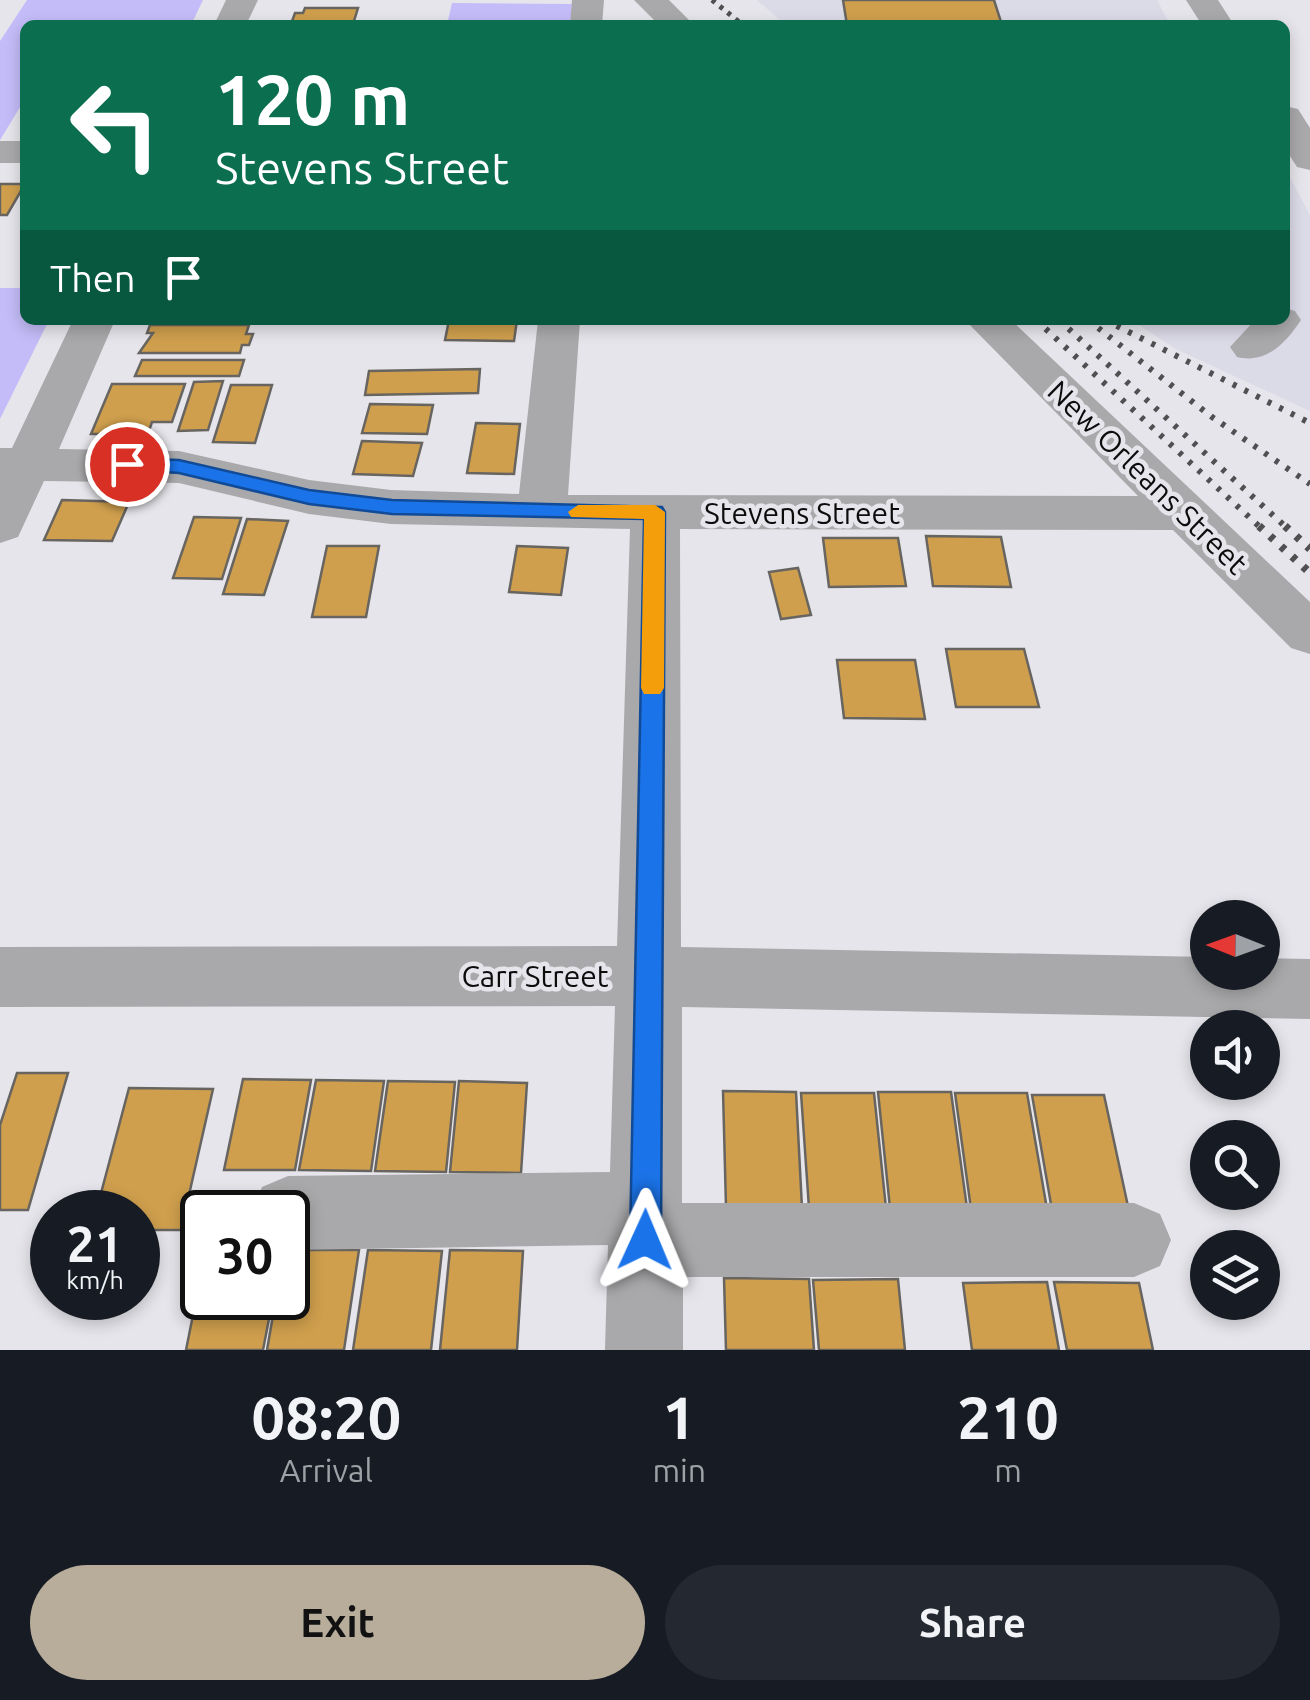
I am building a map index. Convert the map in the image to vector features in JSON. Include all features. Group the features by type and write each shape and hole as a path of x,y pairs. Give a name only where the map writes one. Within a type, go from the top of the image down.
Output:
{"street":[{"path":"650,0 672,20"},
{"path":"1290,125 1310,159"},
{"path":"1290,310 1310,291"},
{"path":"0,525 14,464 91,325"},
{"path":"542,512 560,325"},
{"name":"New Orleans Street","path":"991,325 1310,634"},
{"name":"Stevens Street","path":"14,464 179,467 309,497 392,507 542,512 1188,513"},
{"path":"644,1350 655,512"},
{"name":"Carr Street","path":"0,977 648,976 1310,989"},
{"path":"310,1213 1134,1240"}],"shaded area":[{"path":"27,0 203,0 193,20 20,20 20,107 0,140 0,41"},
{"path":"757,0 1157,0 1167,20 780,20"},
{"path":"452,3 572,4 570,20 448,20"},
{"path":"1290,177 1310,215 1310,411 1176,349 1139,325 1290,325"},
{"path":"0,288 20,288 20,325 47,325 0,419"}],"building":[{"path":"843,0 994,0 1000,20 846,20"},
{"path":"305,8 358,8 354,20 292,20 295,13 303,13"},
{"path":"0,184 20,184 20,193 7,215 0,215"},
{"path":"150,325 249,325 246,334 253,334 240,353 139,353 153,333 147,333"},
{"path":"448,325 516,325 514,341 445,340"},
{"path":"142,360 244,360 239,376 135,376"},
{"path":"480,369 478,393 365,395 369,371"},
{"path":"223,381 208,430 178,431 194,382"},
{"path":"112,384 185,384 172,422 152,422 148,434 91,434"},
{"path":"231,385 272,385 255,443 213,442"},
{"path":"370,404 433,405 427,434 362,433"},
{"path":"476,423 520,424 514,474 467,473"},
{"path":"362,441 422,443 413,476 353,474"},
{"path":"62,500 129,502 112,541 44,540"},
{"path":"194,517 241,518 222,579 173,578"},
{"path":"247,519 288,521 264,595 223,594"},
{"path":"926,536 1001,537 1011,587 933,586"},
{"path":"823,538 898,538 906,586 829,587"},
{"path":"327,546 379,546 366,617 312,617"},
{"path":"517,546 568,548 561,595 509,592"},
{"path":"798,568 811,615 781,619 769,572"},
{"path":"946,649 1024,649 1039,707 956,707"},
{"path":"837,660 915,660 925,719 844,718"},
{"path":"17,1073 68,1073 34,1190 30,1190 28,1210 0,1210 0,1125"},
{"path":"243,1079 311,1080 295,1170 224,1170"},
{"path":"316,1080 384,1081 371,1171 299,1170"},
{"path":"388,1081 455,1082 446,1172 375,1171"},
{"path":"459,1081 527,1083 521,1173 450,1172"},
{"path":"129,1088 213,1089 190,1190 180,1190 180,1230 160,1230 160,1190 102,1190"},
{"path":"723,1091 796,1092 802,1208 726,1207"},
{"path":"878,1092 951,1092 967,1208 890,1208"},
{"path":"801,1093 874,1093 886,1208 809,1208"},
{"path":"955,1093 1027,1093 1047,1209 971,1209"},
{"path":"1032,1095 1104,1095 1129,1211 1052,1210"},
{"path":"310,1250 359,1250 344,1350 267,1350 272,1320 310,1320"},
{"path":"368,1250 442,1251 431,1350 353,1350"},
{"path":"450,1250 523,1251 517,1350 440,1350"},
{"path":"724,1278 809,1279 814,1350 726,1350"},
{"path":"898,1279 905,1350 819,1350 813,1280"},
{"path":"1047,1282 1059,1350 972,1350 963,1283"},
{"path":"1054,1282 1139,1283 1153,1350 1067,1350"},
{"path":"192,1320 269,1320 263,1350 186,1350"}],"railway":[{"path":"712,0 737,20"},
{"path":"1041,325 1262,529"},
{"path":"1064,325 1288,529"},
{"path":"1094,325 1212,417 1310,484"},
{"path":"1115,325 1310,423"},
{"path":"1259,526 1310,573"},
{"path":"1285,526 1310,549"}],"slow traffic":[{"path":"578,512 655,512 652,688"}],"route":[{"path":"127,464 179,467 309,497 392,507 655,512 645,1240"}]}
